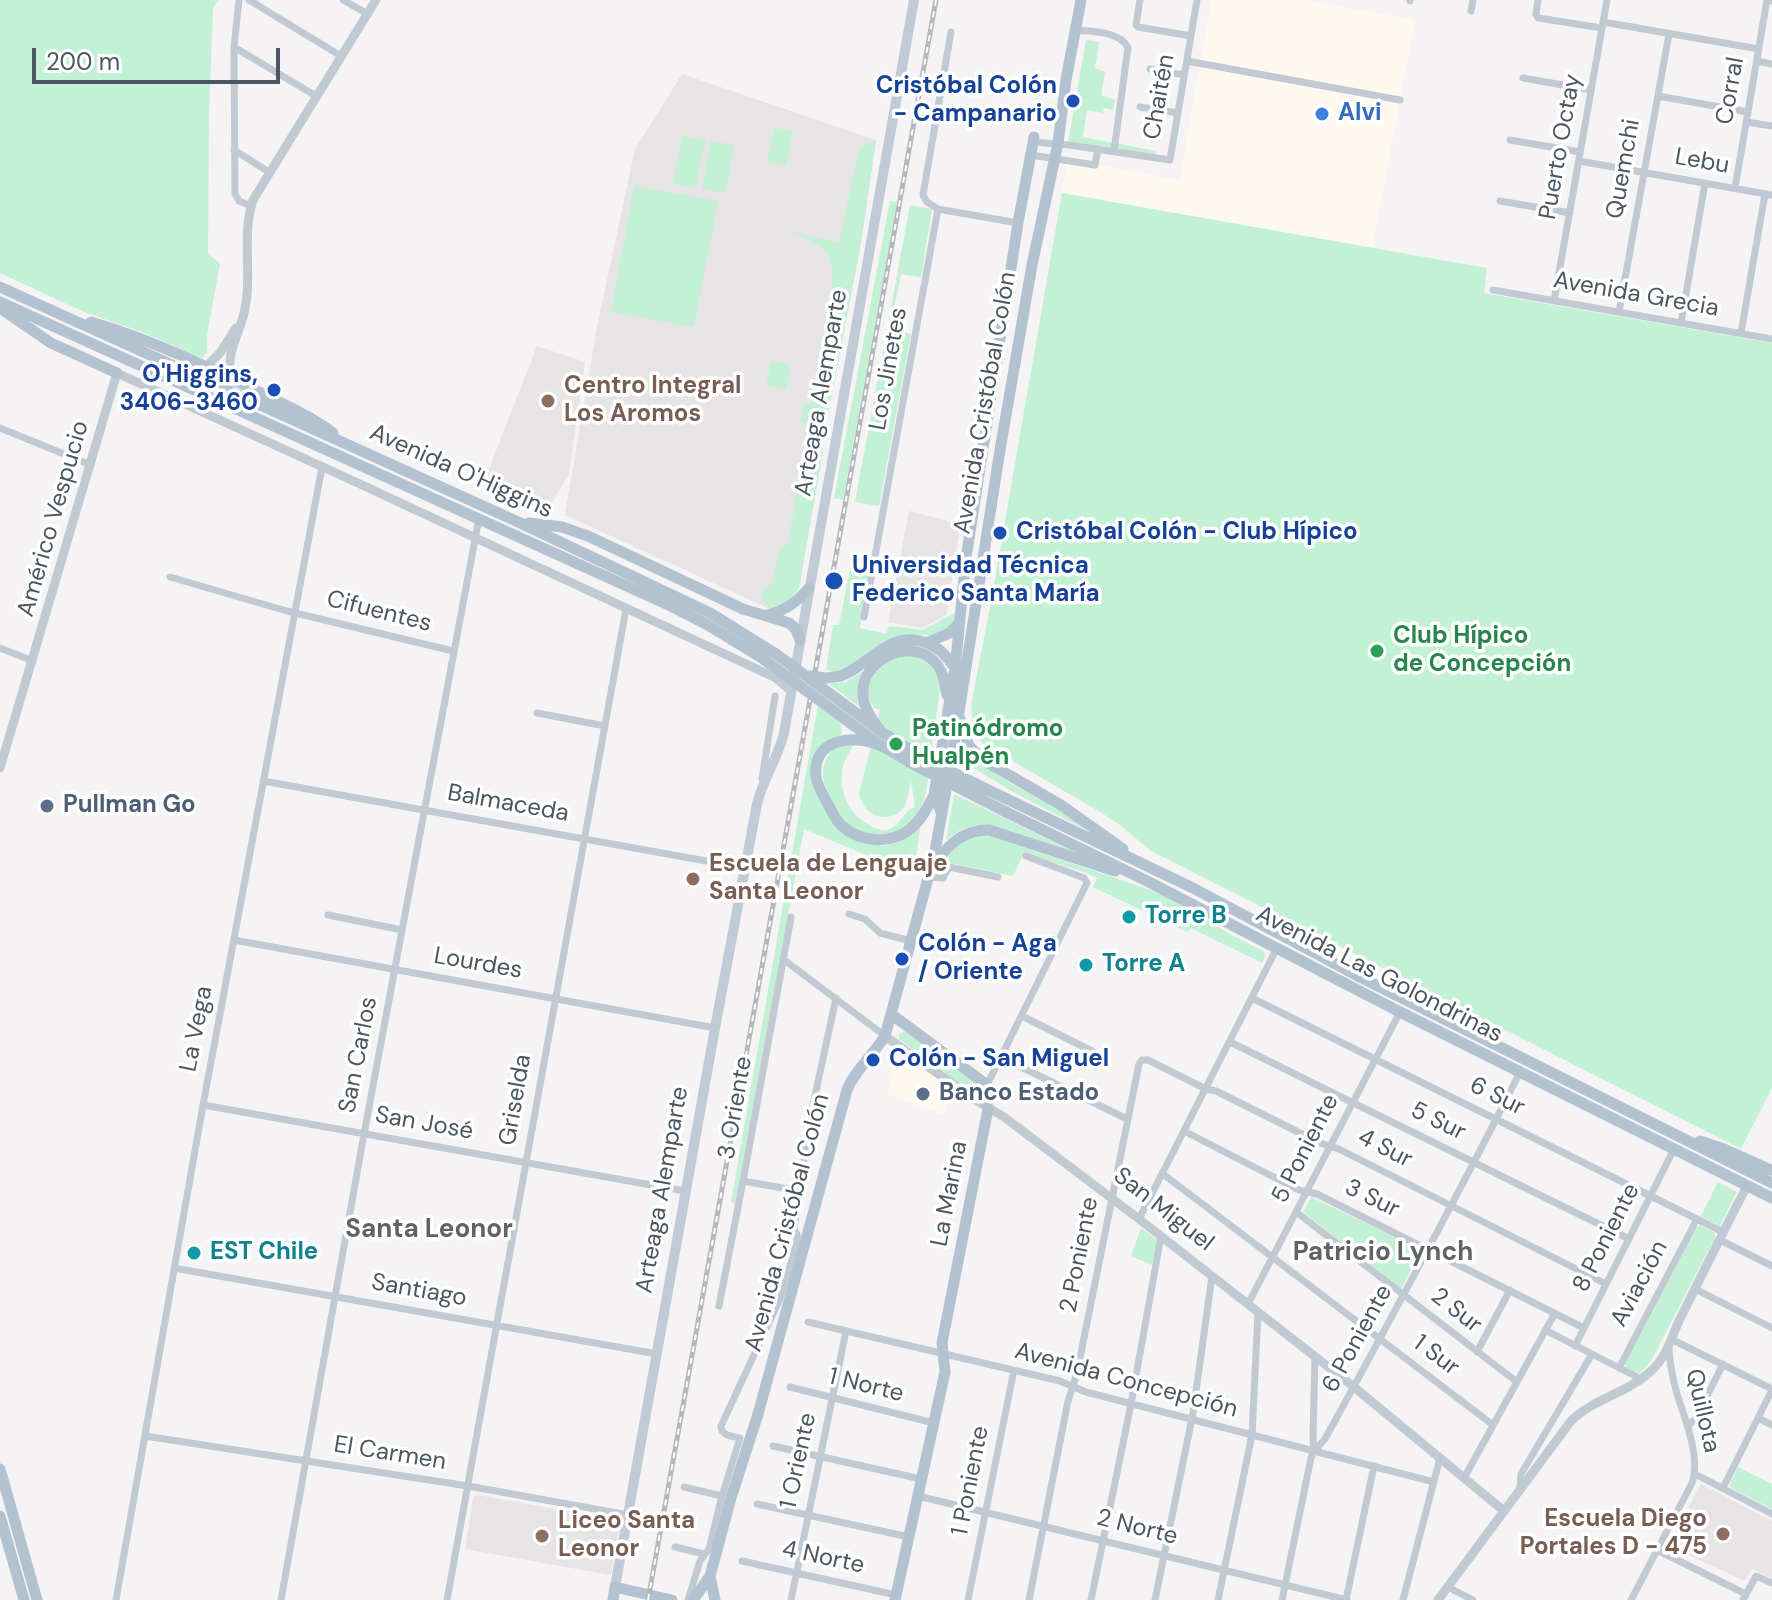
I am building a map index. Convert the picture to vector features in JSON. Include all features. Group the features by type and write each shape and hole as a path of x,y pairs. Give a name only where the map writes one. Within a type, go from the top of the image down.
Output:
{"main road":[{"name":"Arteaga Alemparte","path":"613,1600 745,868 761,789 782,743 914,0"},
{"name":"Avenida Cristóbal Colón","path":"691,1600 710,1576 847,1090 885,1036 931,874 1032,265 1058,143 1081,0"},
{"name":"Avenida Cristóbal Colón","path":"934,795 955,669 966,558 1034,139"},
{"name":"Avenida O'Higgins","path":"0,287 516,521 674,601 882,739"},
{"path":"0,305 51,343 117,373"},
{"name":"Avenida O'Higgins","path":"0,305 479,518 674,601 710,613 804,675 882,739"},
{"path":"63,316 118,331 232,379 308,417 352,447"},
{"path":"516,521 580,532 743,609 792,624 800,640"},
{"path":"766,616 792,606 809,588"},
{"path":"926,643 950,633 959,622"},
{"path":"804,675 819,678 841,676 883,648 910,640 926,643 944,653 955,669 962,694"},
{"path":"934,795 919,820 907,831 884,840 871,839 851,833 834,815 816,779 816,768 819,757 837,741 882,739 867,712 863,695 866,677 876,665 896,652 916,651 929,657 940,670 948,708"},
{"path":"959,715 967,741 978,755 1080,817 1139,862"},
{"name":"Avenida Las Golondrinas","path":"882,739 942,780 1139,862 1680,1137 1772,1173"},
{"path":"934,795 942,815"},
{"name":"Avenida Las Golondrinas","path":"1007,806 1400,1012 1772,1198"},
{"path":"931,874 942,854 958,838 974,831 989,830 1149,882"},
{"path":"1400,1012 1407,1007 1418,1006"},
{"path":"891,1014 987,1085"},
{"name":"La Marina","path":"896,1597 945,1372 942,1343 986,1126 987,1085"},
{"path":"0,1469 37,1600"},
{"path":"0,1516 24,1600"},
{"path":"710,1576 715,1600"},
{"path":"615,1587 672,1600"}],"street":[{"path":"239,0 234,47 236,197 251,206"},
{"path":"249,0 341,56"},
{"path":"343,0 368,14"},
{"path":"232,379 229,365 246,301 251,206 376,0"},
{"path":"1140,0 1138,27 1191,36"},
{"name":"Chaitén","path":"1034,139 1170,160 1197,0"},
{"path":"1471,11 1473,0"},
{"path":"1538,0 1537,16 1759,49"},
{"name":"Puerto Octay","path":"1554,301 1607,0"},
{"name":"Corral","path":"1735,188 1770,0"},
{"path":"1077,30 1112,35 1123,40 1128,47 1114,151"},
{"path":"951,32 923,195 938,209 1018,223"},
{"name":"Quemchi","path":"1619,312 1669,34"},
{"path":"234,47 316,96"},
{"path":"1187,61 1400,100"},
{"path":"1757,61 1772,64"},
{"path":"1150,69 1184,75"},
{"path":"1523,78 1591,90"},
{"path":"1658,96 1748,112"},
{"path":"1140,107 1178,113"},
{"path":"1746,122 1772,126"},
{"name":"Lebu","path":"1510,140 1644,173 1769,194"},
{"path":"1031,155 1095,165 1098,149"},
{"path":"234,150 269,172"},
{"path":"1681,323 1705,183"},
{"path":"1741,333 1769,194"},
{"path":"1500,201 1570,213"},
{"name":"Los Jinetes","path":"864,617 938,209"},
{"name":"Avenida Grecia","path":"1493,290 1772,339"},
{"path":"205,368 220,353 241,322"},
{"path":"117,373 776,678 791,691"},
{"name":"Américo Vespucio","path":"0,768 117,373"},
{"path":"0,428 91,465"},
{"name":"La Vega","path":"116,1599 203,1105 322,467"},
{"name":"San Carlos","path":"281,1600 479,518"},
{"name":"Cifuentes","path":"170,577 287,611 453,651"},
{"name":"Griselda","path":"447,1600 626,609"},
{"path":"0,648 33,661"},
{"name":"Arteaga Alemparte","path":"761,789 775,696"},
{"path":"537,713 605,726"},
{"name":"Balmaceda","path":"263,781 745,868"},
{"name":"La Marina","path":"987,1085 1087,883 1084,878 1026,856"},
{"path":"931,874 943,878 949,867 998,877"},
{"path":"849,914 865,919 880,933 911,941"},
{"path":"328,915 402,930"},
{"name":"3 Oriente","path":"719,1306 791,917"},
{"name":"Lourdes","path":"234,940 715,1028"},
{"path":"1139,1219 1277,948"},
{"name":"San Miguel","path":"783,959 1112,1198 1354,1387 1504,1511"},
{"path":"691,1600 704,1554 709,1549 740,1438 721,1431 722,1424 780,1299 797,1243 794,1230 799,1191 815,1093 836,998"},
{"name":"6 Sur","path":"1252,998 1697,1219 1772,1266"},
{"name":"5 Poniente","path":"1248,1304 1400,1012"},
{"path":"1022,1016 1102,1056"},
{"name":"5 Sur","path":"1230,1042 1629,1239"},
{"path":"1001,1057 1127,1119"},
{"name":"4 Sur","path":"1142,1060 1148,1060 1320,1143 1339,1149 1606,1284"},
{"name":"2 Poniente","path":"1029,1600 1127,1119 1142,1060"},
{"name":"6 Poniente","path":"1282,1600 1314,1451 1325,1439 1381,1340 1520,1072"},
{"name":"San José","path":"203,1105 685,1191"},
{"name":"3 Sur","path":"1184,1131 1299,1190 1317,1194 1430,1249 1584,1328"},
{"name":"8 Poniente","path":"1575,1346 1674,1149"},
{"name":"1 Sur","path":"1163,1174 1493,1425"},
{"path":"743,1181 799,1191"},
{"name":"Quillota","path":"1631,1600 1695,1474 1688,1426 1674,1385 1670,1344 1747,1186"},
{"name":"2 Sur","path":"1296,1212 1517,1382"},
{"name":"Aviación","path":"1619,1368 1697,1219"},
{"path":"1091,1600 1161,1236"},
{"name":"Santiago","path":"174,1268 657,1354"},
{"path":"1155,1600 1192,1420 1212,1276"},
{"path":"1695,1289 1772,1328"},
{"path":"1477,1352 1510,1290"},
{"path":"1218,1600 1252,1435 1258,1312"},
{"name":"8 Poniente","path":"1464,1478 1555,1313"},
{"name":"Avenida Concepción","path":"808,1322 1060,1381 1086,1392 1434,1482"},
{"path":"1545,1330 1641,1379"},
{"name":"1 Oriente","path":"791,1600 846,1331"},
{"path":"1438,1600 1576,1416 1641,1379 1657,1365 1670,1344 1723,1364 1772,1389 1723,1488"},
{"path":"1520,1490 1523,1471 1592,1354"},
{"name":"6 Poniente","path":"1314,1451 1315,1356"},
{"path":"1688,1426 1696,1418 1723,1364"},
{"name":"1 Poniente","path":"968,1600 1014,1370"},
{"name":"1 Norte","path":"790,1387 934,1423"},
{"path":"1758,1418 1772,1425"},
{"name":"El Carmen","path":"145,1436 468,1486 628,1515"},
{"path":"773,1446 921,1479"},
{"path":"1403,1600 1440,1458"},
{"path":"1346,1600 1374,1466"},
{"path":"1695,1474 1772,1514"},
{"path":"684,1487 722,1496"},
{"name":"2 Norte","path":"918,1496 1346,1600"},
{"path":"757,1504 909,1537"},
{"path":"675,1547 704,1554"},
{"path":"1657,1550 1744,1597 1756,1576 1772,1583"},
{"name":"4 Norte","path":"742,1561 896,1597"},
{"path":"1448,1587 1473,1600"},
{"path":"116,1599 126,1600"}],"shaded area":[{"path":"1211,0 1305,0 1415,20 1372,249 1062,193 1067,159 1180,180"},
{"name":"Universidad Técnica Federico Santa María","path":"682,74 876,140 861,243 823,441 814,441 813,450 823,451 799,588 772,610 565,515 597,327 635,149"},
{"name":"Centro Integral Los Aromos","path":"537,346 585,362 569,474 549,508 485,479"},
{"path":"909,511 961,524 946,615 922,628 888,622"},
{"path":"898,1051 953,1088 944,1115 887,1094"},
{"name":"Escuela Diego Portales D - 475","path":"1701,1484 1772,1521 1772,1578 1752,1569 1745,1581 1668,1546"},
{"name":"Liceo Santa Leonor","path":"478,1495 616,1520 620,1523 611,1575 465,1549 473,1497"}],"green space":[{"path":"0,0 218,0 213,8 208,254 220,263 207,336 207,354 201,358 145,333 84,312 0,273"},
{"path":"1086,40 1099,42 1095,68 1105,72 1101,95 1115,100 1113,110 1104,108 1103,113 1087,110 1083,137 1156,151 1155,158 1068,143"},
{"path":"774,128 793,131 786,166 767,162"},
{"path":"682,136 705,140 696,188 673,184"},
{"path":"876,140 861,243 823,441 814,440 813,450 823,451 799,588 791,599 772,610 760,595 772,583 780,548 788,544 800,473 806,473 813,430 801,421 804,404 812,404 832,290 827,254 812,242 789,231 839,243 859,149"},
{"path":"710,141 734,145 726,193 702,189"},
{"path":"634,186 718,201 694,327 611,312"},
{"name":"Club Hípico de Concepción","path":"1062,193 1487,268 1484,293 1772,343 1772,1088 1741,1149 1151,851 1097,810 979,739 973,724 972,700"},
{"path":"890,201 897,202 843,500 834,498"},
{"path":"910,205 932,209 921,277 901,274 890,330 911,334 879,506 855,502"},
{"path":"771,362 790,364 786,389 766,386"},
{"path":"852,559 871,563 860,628 886,634 889,626 923,630 960,610 952,627 940,634 909,635 882,643 841,672 826,669 833,625 839,625"},
{"path":"912,655 931,667 940,688 924,799 920,810 904,828 894,833 872,835 850,827 841,819 826,787 824,767 836,746 854,744 843,766 843,789 852,810 862,821 875,828 891,828 915,807 911,781 903,808 888,817 872,813 859,794 880,710 874,708 866,692 883,666"},
{"path":"864,670 857,687 858,706 829,684 846,682"},
{"path":"818,705 841,723 842,734 826,743 813,768 837,826 852,839 883,846 900,842 920,828 914,875 804,829 735,1204 731,1202"},
{"path":"964,745 995,774 1061,811 1092,833 960,760"},
{"path":"954,794 1081,855 981,825 971,826 946,840"},
{"path":"982,835 1164,895 1264,952 1265,957 1262,963 1191,928 1187,932 1093,887 1097,878 1024,853 1013,876 945,862 960,844"},
{"path":"905,1031 979,1084 978,1092 970,1091 899,1039 899,1034"},
{"path":"1718,1182 1737,1192 1720,1226 1701,1216"},
{"path":"1311,1197 1422,1250 1401,1289 1303,1212"},
{"path":"1700,1225 1715,1233 1715,1238 1647,1367 1639,1373 1626,1368 1625,1364"},
{"path":"1141,1228 1156,1239 1152,1265 1131,1256"},
{"path":"1738,1467 1772,1484 1772,1509 1731,1488"}],"railway":[{"path":"648,1600 936,0"}],"place":[{"name":"Cristóbal Colón - Campanario","path":"1073,101"},
{"name":"Alvi","path":"1322,114"},
{"name":"O'Higgins, 3406-3460","path":"274,390"},
{"name":"Centro Integral Los Aromos","path":"548,401"},
{"name":"Cristóbal Colón - Club Hípico","path":"1000,533"},
{"name":"Universidad Técnica Federico Santa María","path":"834,581"},
{"name":"Club Hípico de Concepción","path":"1377,651"},
{"name":"Patinódromo Hualpén","path":"896,744"},
{"name":"Pullman Go","path":"47,806"},
{"name":"Escuela de Lenguaje Santa Leonor","path":"693,879"},
{"name":"Torre B","path":"1129,917"},
{"name":"Colón - Aga / Oriente","path":"902,959"},
{"name":"Torre A","path":"1086,965"},
{"name":"Colón - San Miguel","path":"873,1060"},
{"name":"Banco Estado","path":"923,1094"},
{"name":"EST Chile","path":"194,1253"},
{"name":"Escuela Diego Portales D - 475","path":"1723,1534"},
{"name":"Liceo Santa Leonor","path":"542,1536"}],"district":[{"name":"Santa Leonor","path":"429,1230"},
{"name":"Patricio Lynch","path":"1383,1253"}]}
